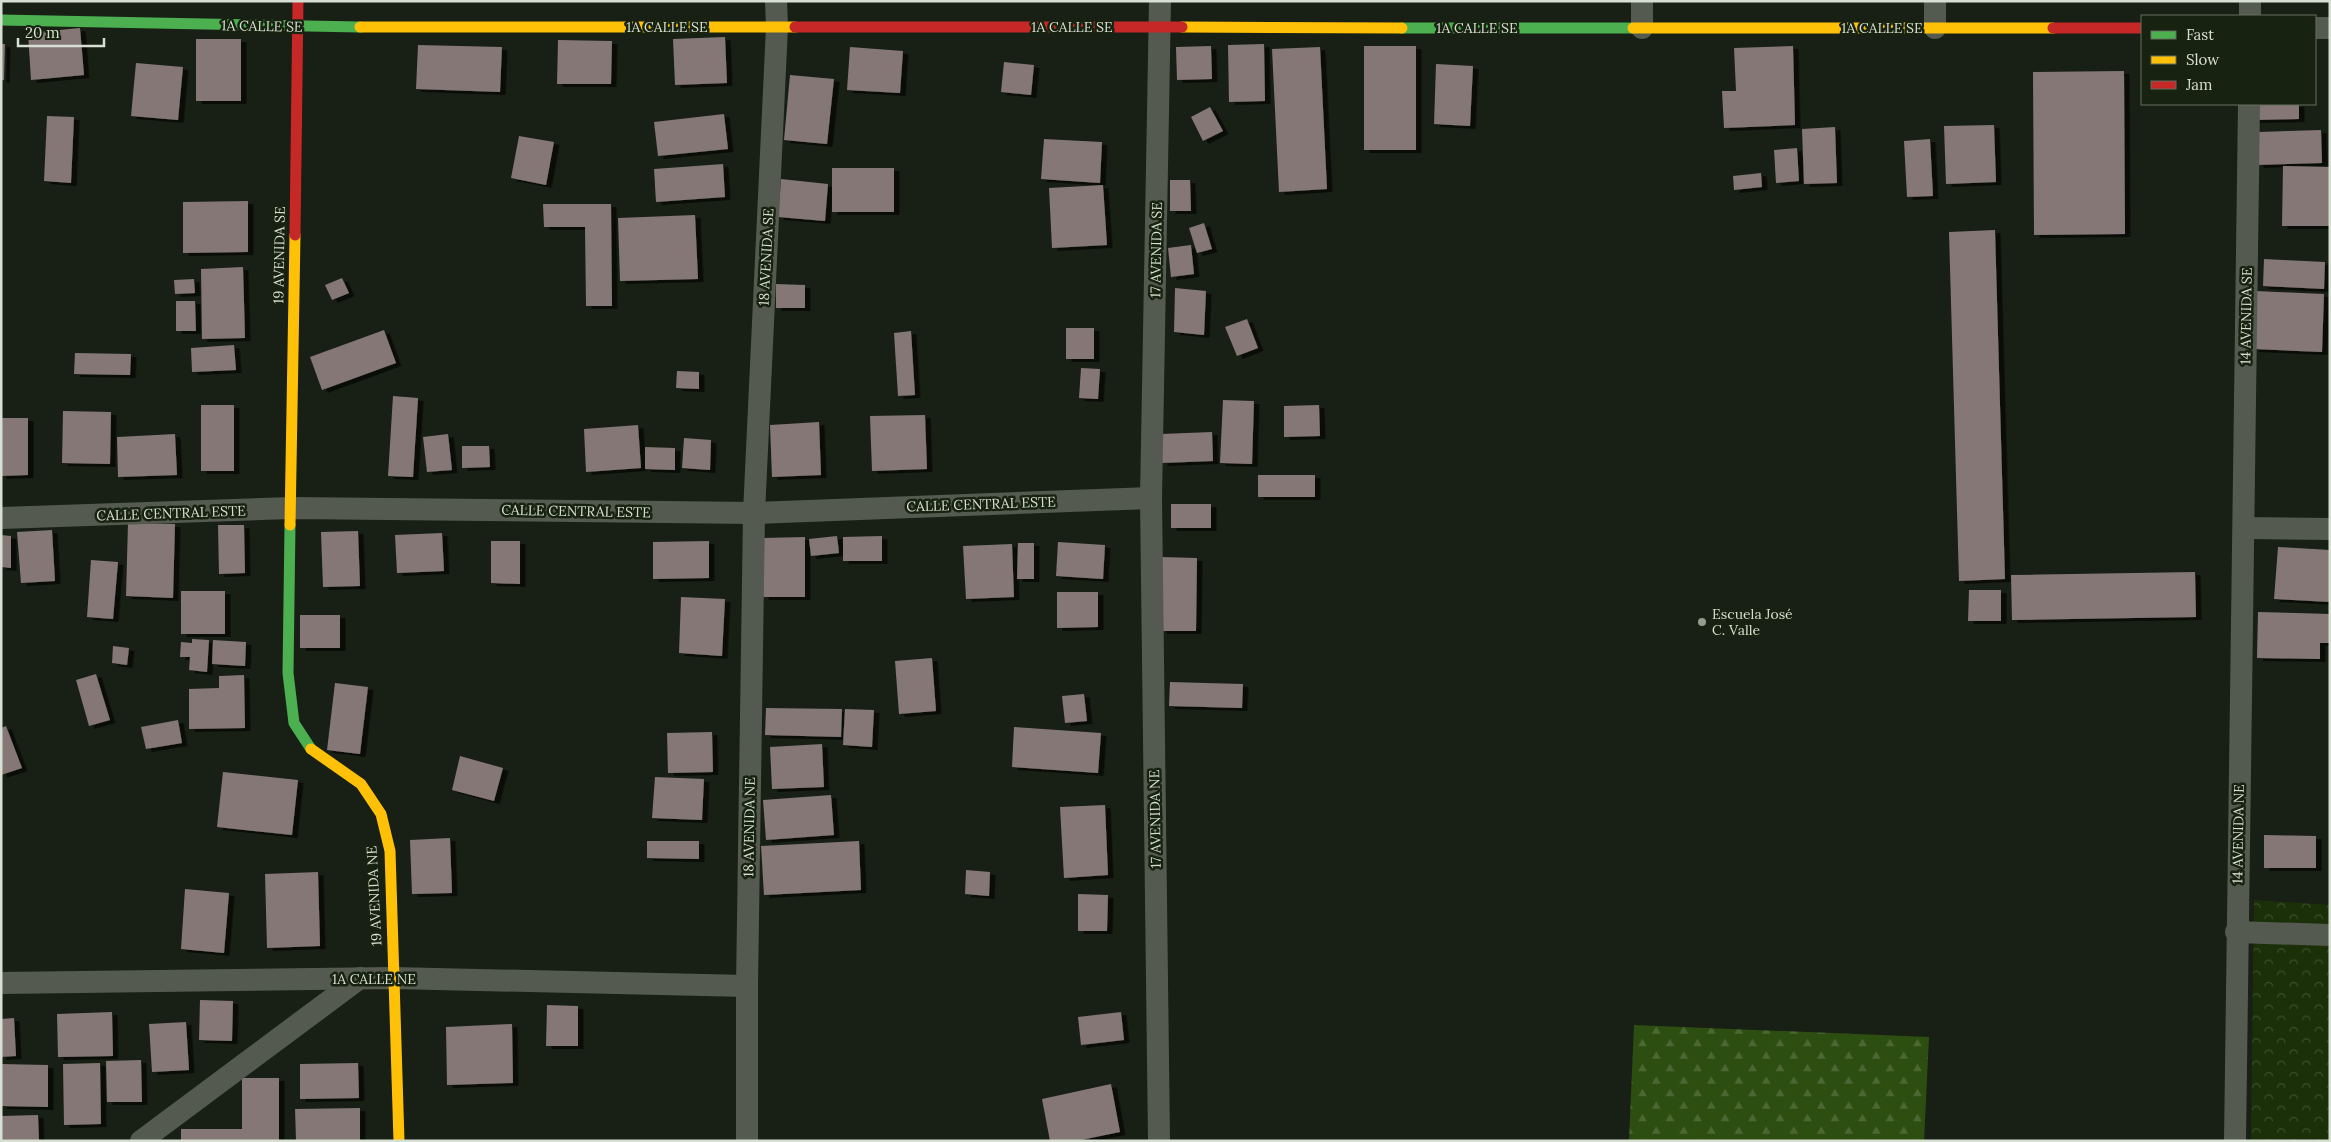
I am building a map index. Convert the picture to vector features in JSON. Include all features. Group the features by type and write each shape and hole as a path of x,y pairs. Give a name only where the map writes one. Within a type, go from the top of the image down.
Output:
{"street":[{"name":"19 AVENIDA SE","path":"291,508 298,1"},
{"name":"18 AVENIDA SE","path":"754,513 777,28 776,1"},
{"name":"17 AVENIDA SE","path":"1151,498 1160,1"},
{"path":"1642,1 1642,28"},
{"path":"1934,28 1936,1"},
{"path":"2250,1 2250,15"},
{"name":"1A CALLE SE","path":"1,20 298,27 2141,28"},
{"path":"2316,28 2330,28"},
{"name":"14 AVENIDA SE","path":"2244,528 2249,105"},
{"name":"CALLE CENTRAL ESTE","path":"1,518 291,508 754,513 1151,498"},
{"name":"17 AVENIDA NE","path":"1151,498 1159,1141"},
{"name":"19 AVENIDA NE","path":"291,508 288,672 294,723 308,747 361,784 381,814 390,851 399,1141"},
{"name":"18 AVENIDA NE","path":"747,1141 747,986 754,513"},
{"path":"2244,528 2330,529"},
{"name":"14 AVENIDA NE","path":"2235,1141 2236,932 2244,528"},
{"path":"2236,932 2330,935"},
{"path":"152,1137 360,978"},
{"name":"1A CALLE NE","path":"1,983 393,978 747,986"}],"green space":[{"path":"2254,900 2330,905 2330,1141 2251,1141"},
{"path":"1634,1025 1929,1037 1924,1141 1629,1141"}],"building":[{"path":"80,28 84,75 31,80 28,33"},
{"path":"725,37 727,83 675,85 673,39"},
{"path":"196,39 241,39 241,101 196,101"},
{"path":"558,40 612,41 611,84 557,84"},
{"path":"1,44 5,44 4,80 1,80"},
{"path":"1264,44 1265,101 1229,102 1228,45"},
{"path":"418,45 502,47 500,92 416,89"},
{"path":"1211,46 1212,79 1177,80 1176,47"},
{"path":"1364,46 1416,46 1416,150 1364,150"},
{"path":"1793,46 1795,125 1724,128 1722,91 1736,91 1734,48"},
{"path":"850,47 903,51 900,93 847,90"},
{"path":"1320,47 1327,189 1279,192 1272,49"},
{"path":"1004,62 1034,65 1031,95 1001,92"},
{"path":"136,63 183,67 178,120 131,116"},
{"path":"1436,64 1473,66 1470,126 1434,124"},
{"path":"2124,71 2125,234 2034,235 2033,72"},
{"path":"790,75 834,79 827,144 784,140"},
{"path":"2253,105 2299,105 2299,119 2254,120"},
{"path":"1210,107 1223,131 1203,141 1191,117"},
{"path":"724,114 728,149 658,156 654,122"},
{"path":"47,116 74,117 71,183 44,181"},
{"path":"1994,125 1996,182 1946,184 1944,126"},
{"path":"1835,127 1837,183 1804,184 1802,129"},
{"path":"2321,130 2322,163 2258,165 2258,132"},
{"path":"519,136 554,142 546,185 511,178"},
{"path":"1044,139 1102,142 1100,183 1041,179"},
{"path":"1930,139 1933,196 1907,197 1904,141"},
{"path":"1797,148 1799,181 1776,183 1774,150"},
{"path":"723,164 725,197 656,202 654,169"},
{"path":"2283,166 2330,167 2330,226 2282,226"},
{"path":"832,168 894,168 894,212 832,212"},
{"path":"1761,173 1762,187 1734,190 1733,176"},
{"path":"781,179 828,184 825,221 778,217"},
{"path":"1170,180 1190,180 1191,211 1170,211"},
{"path":"1103,185 1107,245 1052,248 1049,188"},
{"path":"248,201 248,252 183,253 183,202"},
{"path":"543,204 611,204 612,306 586,306 585,227 544,227"},
{"path":"695,215 698,279 620,281 618,218"},
{"path":"1204,223 1212,249 1197,253 1189,228"},
{"path":"1995,230 2005,579 1959,581 1949,232"},
{"path":"1191,245 1194,274 1171,277 1168,248"},
{"path":"2264,259 2325,262 2324,289 2263,286"},
{"path":"243,267 245,338 202,339 201,269"},
{"path":"342,278 349,293 332,300 325,285"},
{"path":"194,279 195,293 175,294 174,280"},
{"path":"776,284 805,285 805,308 776,308"},
{"path":"1175,288 1206,291 1204,335 1174,332"},
{"path":"2256,291 2324,294 2322,352 2253,349"},
{"path":"176,301 195,301 196,331 176,331"},
{"path":"1247,319 1258,348 1237,356 1225,327"},
{"path":"1066,328 1094,328 1094,359 1066,359"},
{"path":"384,330 396,363 322,390 310,357"},
{"path":"911,331 915,395 898,396 894,333"},
{"path":"234,345 236,370 192,372 191,348"},
{"path":"75,353 131,354 130,375 74,374"},
{"path":"1081,368 1100,369 1098,399 1079,398"},
{"path":"677,371 699,372 699,389 676,388"},
{"path":"393,396 418,398 413,477 388,476"},
{"path":"1223,400 1254,401 1252,464 1220,463"},
{"path":"201,405 234,405 234,471 201,471"},
{"path":"1319,405 1320,436 1284,437 1284,406"},
{"path":"63,411 111,412 110,464 62,463"},
{"path":"925,415 927,469 872,471 870,416"},
{"path":"1,418 28,418 28,475 1,476"},
{"path":"819,422 821,475 772,477 770,425"},
{"path":"638,425 641,468 586,472 584,429"},
{"path":"1212,432 1213,461 1162,463 1161,434"},
{"path":"175,434 177,475 118,477 117,437"},
{"path":"448,434 452,470 427,472 423,437"},
{"path":"684,438 711,440 710,470 682,468"},
{"path":"462,446 489,446 490,467 462,468"},
{"path":"645,447 675,448 675,470 645,469"},
{"path":"1258,475 1315,475 1315,497 1258,497"},
{"path":"1171,504 1211,504 1211,528 1171,528"},
{"path":"128,523 175,524 173,598 126,596"},
{"path":"218,525 244,525 245,573 219,574"},
{"path":"52,530 55,581 21,583 17,532"},
{"path":"358,531 360,586 323,587 321,532"},
{"path":"442,533 444,571 397,573 395,535"},
{"path":"1,535 11,536 11,568 1,567"},
{"path":"837,536 839,553 811,556 809,539"},
{"path":"882,536 882,561 843,561 843,537"},
{"path":"805,537 805,597 763,597 762,538"},
{"path":"491,541 520,541 520,584 491,583"},
{"path":"709,541 709,578 653,579 653,542"},
{"path":"1058,542 1105,545 1103,579 1056,576"},
{"path":"1018,543 1034,543 1034,579 1017,579"},
{"path":"1012,544 1014,597 966,599 963,546"},
{"path":"2278,547 2330,550 2330,602 2274,599"},
{"path":"1161,557 1197,558 1196,631 1161,631"},
{"path":"91,560 118,562 113,619 87,617"},
{"path":"2195,572 2196,617 2012,620 2011,575"},
{"path":"1969,590 2001,590 2001,621 1968,621"},
{"path":"181,591 225,591 225,634 181,634"},
{"path":"1057,592 1098,592 1098,627 1057,628"},
{"path":"681,597 725,599 722,656 679,653"},
{"path":"2258,612 2330,614 2330,643 2320,643 2320,659 2257,658"},
{"path":"300,615 340,615 340,648 300,648"},
{"path":"192,639 209,640 207,672 189,670 190,657 180,657 181,642 192,643"},
{"path":"213,640 246,642 245,666 212,664"},
{"path":"113,646 129,648 127,665 112,663"},
{"path":"932,658 936,711 899,714 895,661"},
{"path":"96,674 110,720 89,726 76,680"},
{"path":"244,675 245,728 189,729 189,689 219,688 219,676"},
{"path":"1170,682 1243,684 1242,708 1169,706"},
{"path":"335,683 368,687 360,754 327,750"},
{"path":"1084,694 1087,721 1065,723 1062,696"},
{"path":"766,708 842,709 841,737 765,735"},
{"path":"845,709 874,710 872,747 843,745"},
{"path":"178,720 182,743 146,749 141,727"},
{"path":"6,726 22,768 1,775 1,728"},
{"path":"1014,727 1101,733 1098,773 1012,767"},
{"path":"712,732 713,772 668,773 667,733"},
{"path":"822,744 824,787 772,789 770,747"},
{"path":"460,756 503,768 494,801 452,790"},
{"path":"223,772 298,780 292,835 217,827"},
{"path":"655,777 704,779 702,820 652,818"},
{"path":"831,795 834,835 766,840 763,800"},
{"path":"1105,805 1108,875 1064,878 1060,807"},
{"path":"2264,835 2316,836 2316,868 2264,868"},
{"path":"450,838 452,893 412,894 410,840"},
{"path":"647,841 699,841 699,859 647,858"},
{"path":"859,841 861,890 764,895 761,846"},
{"path":"966,870 990,872 989,896 965,894"},
{"path":"318,872 320,946 267,948 265,874"},
{"path":"185,889 229,893 224,953 181,949"},
{"path":"1078,894 1108,895 1107,931 1078,931"},
{"path":"200,1000 233,1001 232,1041 199,1040"},
{"path":"547,1005 578,1006 578,1046 546,1046"},
{"path":"112,1012 113,1056 58,1057 57,1014"},
{"path":"1121,1012 1124,1040 1081,1045 1078,1017"},
{"path":"14,1018 16,1056 1,1057 1,1019"},
{"path":"186,1022 189,1070 152,1072 149,1024"},
{"path":"512,1024 513,1083 447,1085 446,1027"},
{"path":"141,1060 142,1102 107,1102 106,1061"},
{"path":"100,1063 101,1124 64,1125 63,1064"},
{"path":"358,1063 359,1098 300,1099 300,1064"},
{"path":"1,1064 48,1065 48,1107 1,1106"},
{"path":"242,1078 279,1078 279,1141 181,1141 181,1129 242,1129"},
{"path":"1111,1084 1120,1132 1076,1141 1050,1141 1042,1099"},
{"path":"360,1108 360,1141 296,1141 295,1109"},
{"path":"38,1115 39,1141 1,1141 1,1116"}],"traffic: fast":[{"path":"1,20 360,27"},
{"path":"1402,28 1633,28"},
{"path":"290,525 288,673 294,723 311,749"}],"traffic: slow":[{"path":"360,27 795,27"},
{"path":"1182,27 1402,28"},
{"path":"1633,28 2053,28"},
{"path":"290,525 295,235"},
{"path":"311,749 361,784 381,814 390,851 399,1141"}],"traffic: jam":[{"path":"295,235 298,1"},
{"path":"795,27 1182,27"},
{"path":"2053,28 2141,28"}],"place":[{"name":"Escuela José C. Valle","path":"1702,622"}]}
